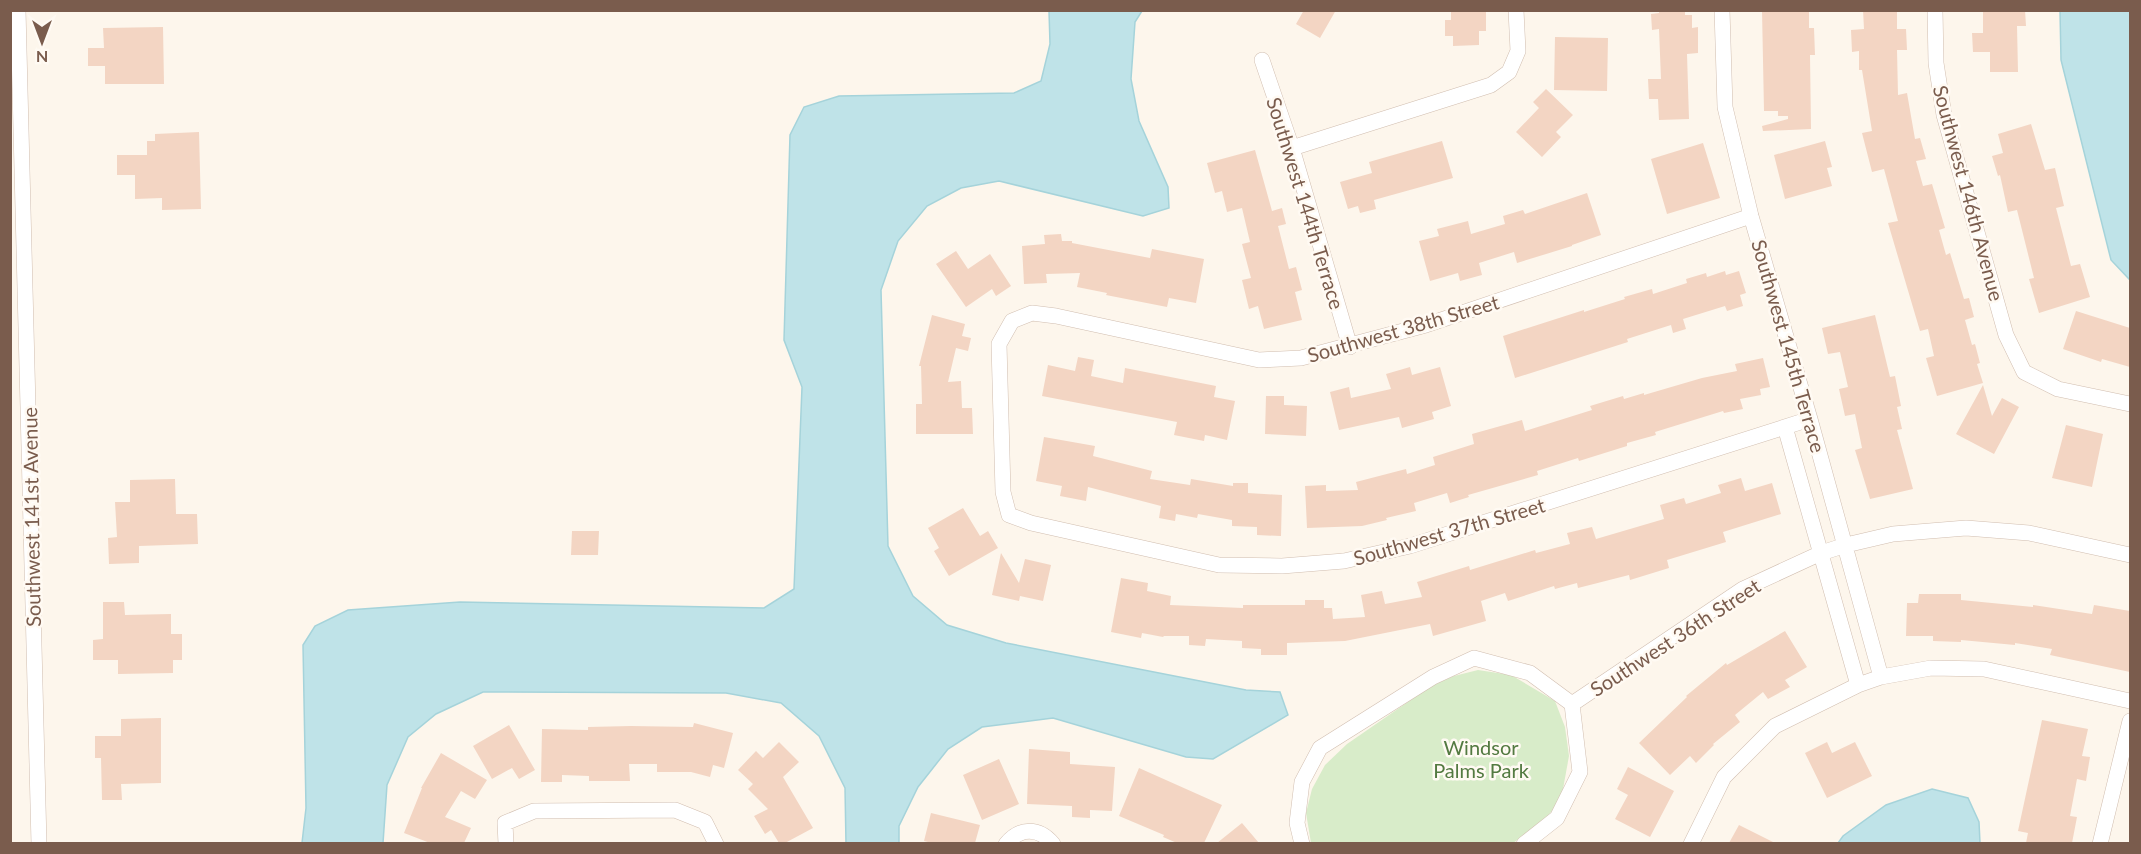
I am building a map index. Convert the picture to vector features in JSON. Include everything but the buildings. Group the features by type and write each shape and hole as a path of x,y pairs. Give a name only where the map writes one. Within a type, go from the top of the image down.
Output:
{"street":[{"name":"Southwest 141st Avenue","path":"18,10 39,843"},
{"path":"1292,148 1491,85 1509,72 1518,51 1516,10"},
{"name":"Southwest 145th Terrace","path":"1722,10 1725,107 1751,216 1846,545 1881,677"},
{"name":"Southwest 146th Avenue","path":"1935,10 1936,63 1944,115 2006,334 2024,372 2058,389 2130,404"},
{"name":"Southwest 144th Terrace","path":"1262,60 1292,148 1350,347"},
{"name":"Southwest 38th Street","path":"1010,515 1003,492 999,344 1012,321 1032,313 1056,316 1259,360 1301,358 1350,347 1426,325 1751,216"},
{"name":"Southwest 37th Street","path":"1010,515 1030,523 1219,565 1282,566 1344,561 1410,546 1810,419"},
{"name":"Southwest 145th Terrace","path":"1785,427 1858,685"},
{"name":"Southwest 36th Street","path":"1572,704 1743,589 1821,553 1846,545 1893,534 1966,528 2029,533 2130,555"},
{"name":"Southwest 36th Street","path":"1302,843 1297,824 1302,782 1320,748 1433,677 1474,658 1530,673 1572,704 1580,772 1557,818 1524,843"},
{"path":"1691,843 1724,777 1775,726 1858,685 1881,677 1931,668 1984,669 2130,701"},
{"path":"2100,843 2130,721"},
{"path":"506,843 505,824 534,811 651,810 675,810 705,822 716,843"},
{"path":"1005,843 1019,832 1029,830 1046,836 1053,843"}],"green space":[{"name":"Windsor Palms Park","path":"1478,670 1511,675 1555,701 1565,727 1569,756 1561,800 1542,823 1513,843 1311,843 1306,813 1312,789 1325,765 1347,744 1431,686 1454,676"}],"water":[{"path":"1049,11 1142,11 1135,22 1131,79 1139,121 1168,187 1169,208 1143,216 999,181 961,188 927,206 898,241 881,290 888,546 913,596 947,625 1006,643 1246,690 1280,692 1288,715 1213,759 1186,757 1053,718 982,727 948,749 918,787 899,826 899,843 846,844 845,788 819,736 781,703 726,693 483,692 436,714 408,737 387,785 383,843 302,843 306,808 303,645 315,626 348,610 460,602 764,608 794,589 802,387 784,340 790,135 804,107 839,96 1014,93 1041,81 1050,44"},
{"path":"2060,11 2130,11 2130,280 2111,260 2061,60"},
{"path":"1932,789 1968,798 1979,822 1980,843 1838,843 1843,836 1886,805"}]}
